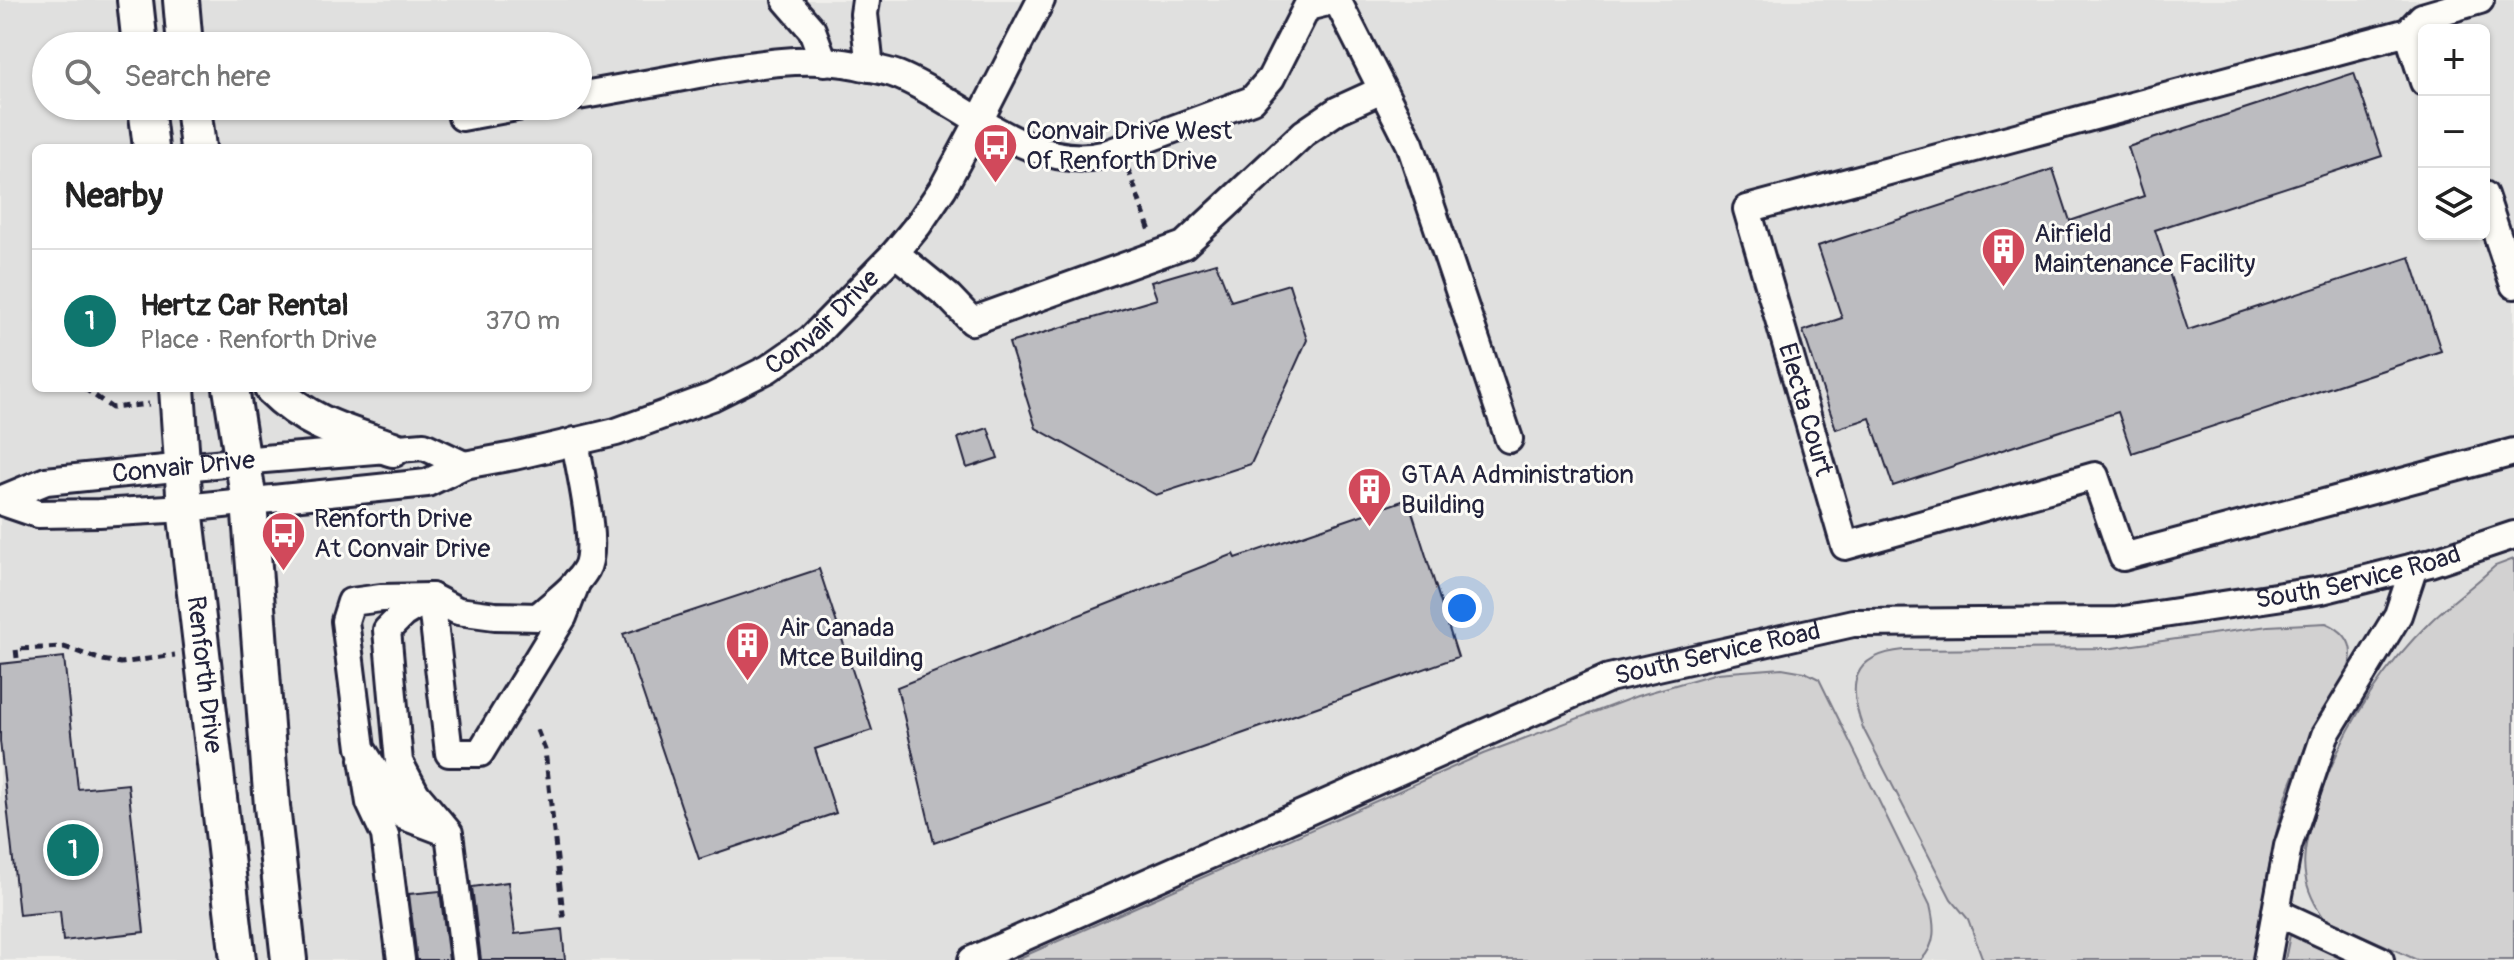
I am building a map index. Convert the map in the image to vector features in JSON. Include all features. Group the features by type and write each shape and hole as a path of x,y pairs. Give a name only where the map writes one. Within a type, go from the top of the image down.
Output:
{"main road":[{"path":"135,0 138,32"},
{"path":"181,0 184,32"},
{"path":"148,120 151,144"},
{"path":"195,120 198,144"},
{"path":"232,392 249,501 272,806 289,960"},
{"path":"276,392 285,402 313,420 393,449"},
{"name":"Renforth Drive","path":"163,396 184,467 185,508 238,960"}],"street":[{"path":"786,0 812,30 824,62"},
{"path":"866,0 864,14 870,68"},
{"name":"Convair Drive","path":"0,501 38,514 185,508 427,483 464,465 616,432 712,397 768,369 811,339 895,253 943,188 1041,0"},
{"path":"592,94 800,60 870,68 896,74 979,121 1059,158 1082,160 1252,100 1271,78 1307,7 1337,0 1410,144 1509,439"},
{"path":"2418,43 2415,24 2480,0"},
{"name":"Electa Court","path":"2415,24 1747,209 1845,546 2095,476 2123,557 2514,452"},
{"path":"895,253 949,297 972,321 1184,245 1304,133 1338,110 1382,90"},
{"path":"2490,213 2514,285"},
{"path":"401,960 385,835 370,803 361,748 345,621 351,602 431,597 458,611 538,617 577,581 588,566 589,511 575,441"},
{"name":"Convair Drive","path":"0,501 46,481 424,446 464,465"},
{"name":"South Service Road","path":"972,960 1609,678 1853,623 2117,621 2322,590 2414,567 2514,535"},
{"path":"2267,960 2288,846 2325,735 2398,615 2414,567"},
{"path":"431,597 449,753 480,753 563,617 577,581"},
{"path":"431,597 403,614 387,630 399,762 416,794 449,833 465,960"},
{"path":"361,748 404,816 449,833"},
{"path":"2276,912 2380,960"}],"path":[{"path":"1128,167 1158,254"},
{"path":"90,392 112,408 163,396"},
{"path":"17,658 16,649 51,646 121,663 176,654"},
{"path":"537,730 545,750 564,923"}],"shaded area":[{"path":"0,0 2514,0 2514,960 0,960"},
{"path":"2514,559 2514,960 2417,960 2324,918 2305,877 2307,838 2336,757 2376,685 2437,616 2495,566"},
{"path":"2326,623 2347,639 2350,664 2342,685 2308,741 2283,807 2268,872 2254,960 1983,960 1968,919 1951,899 1863,728 1855,686 1864,666 1873,658 1904,650 2113,648 2268,626"},
{"path":"1782,668 1805,672 1819,679 1930,905 1933,934 1930,948 1921,960 1015,960 1483,754 1637,696 1717,673"},
{"path":"2290,935 2347,960 2285,960"}],"building":[{"name":"Airfield Maintenance Facility","path":"2354,73 2382,156 2155,230 2188,330 2410,257 2441,351 2132,453 2118,412 1893,486 1870,418 1836,429 1803,331 1842,318 1818,246 2053,169 2070,221 2144,196 2128,147"},
{"path":"1216,263 1231,301 1289,284 1307,340 1251,464 1156,495 1036,428 1009,343 1157,299 1151,282"},
{"path":"988,428 998,458 967,468 958,438"},
{"name":"GTAA Administration Building","path":"1408,499 1458,657 934,843 897,687 1234,554 1236,558"},
{"name":"Air Canada Mtce Building","path":"819,569 872,730 815,749 836,813 699,859 623,634"},
{"path":"64,657 78,789 128,784 144,932 63,941 60,911 19,915 0,741 0,664"},
{"path":"508,882 515,934 562,929 565,960 481,960 472,887"},
{"path":"440,891 449,960 417,960 409,894"}],"place":[{"name":"Convair Drive West Of Renforth Drive","path":"995,185"},
{"name":"Airfield Maintenance Facility","path":"2003,288"},
{"name":"GTAA Administration Building","path":"1370,529"},
{"name":"Renforth Drive At Convair Drive","path":"283,573"},
{"name":"Air Canada Mtce Building","path":"748,682"},
{"name":"Hertz Car Rental","path":"73,850"}]}
